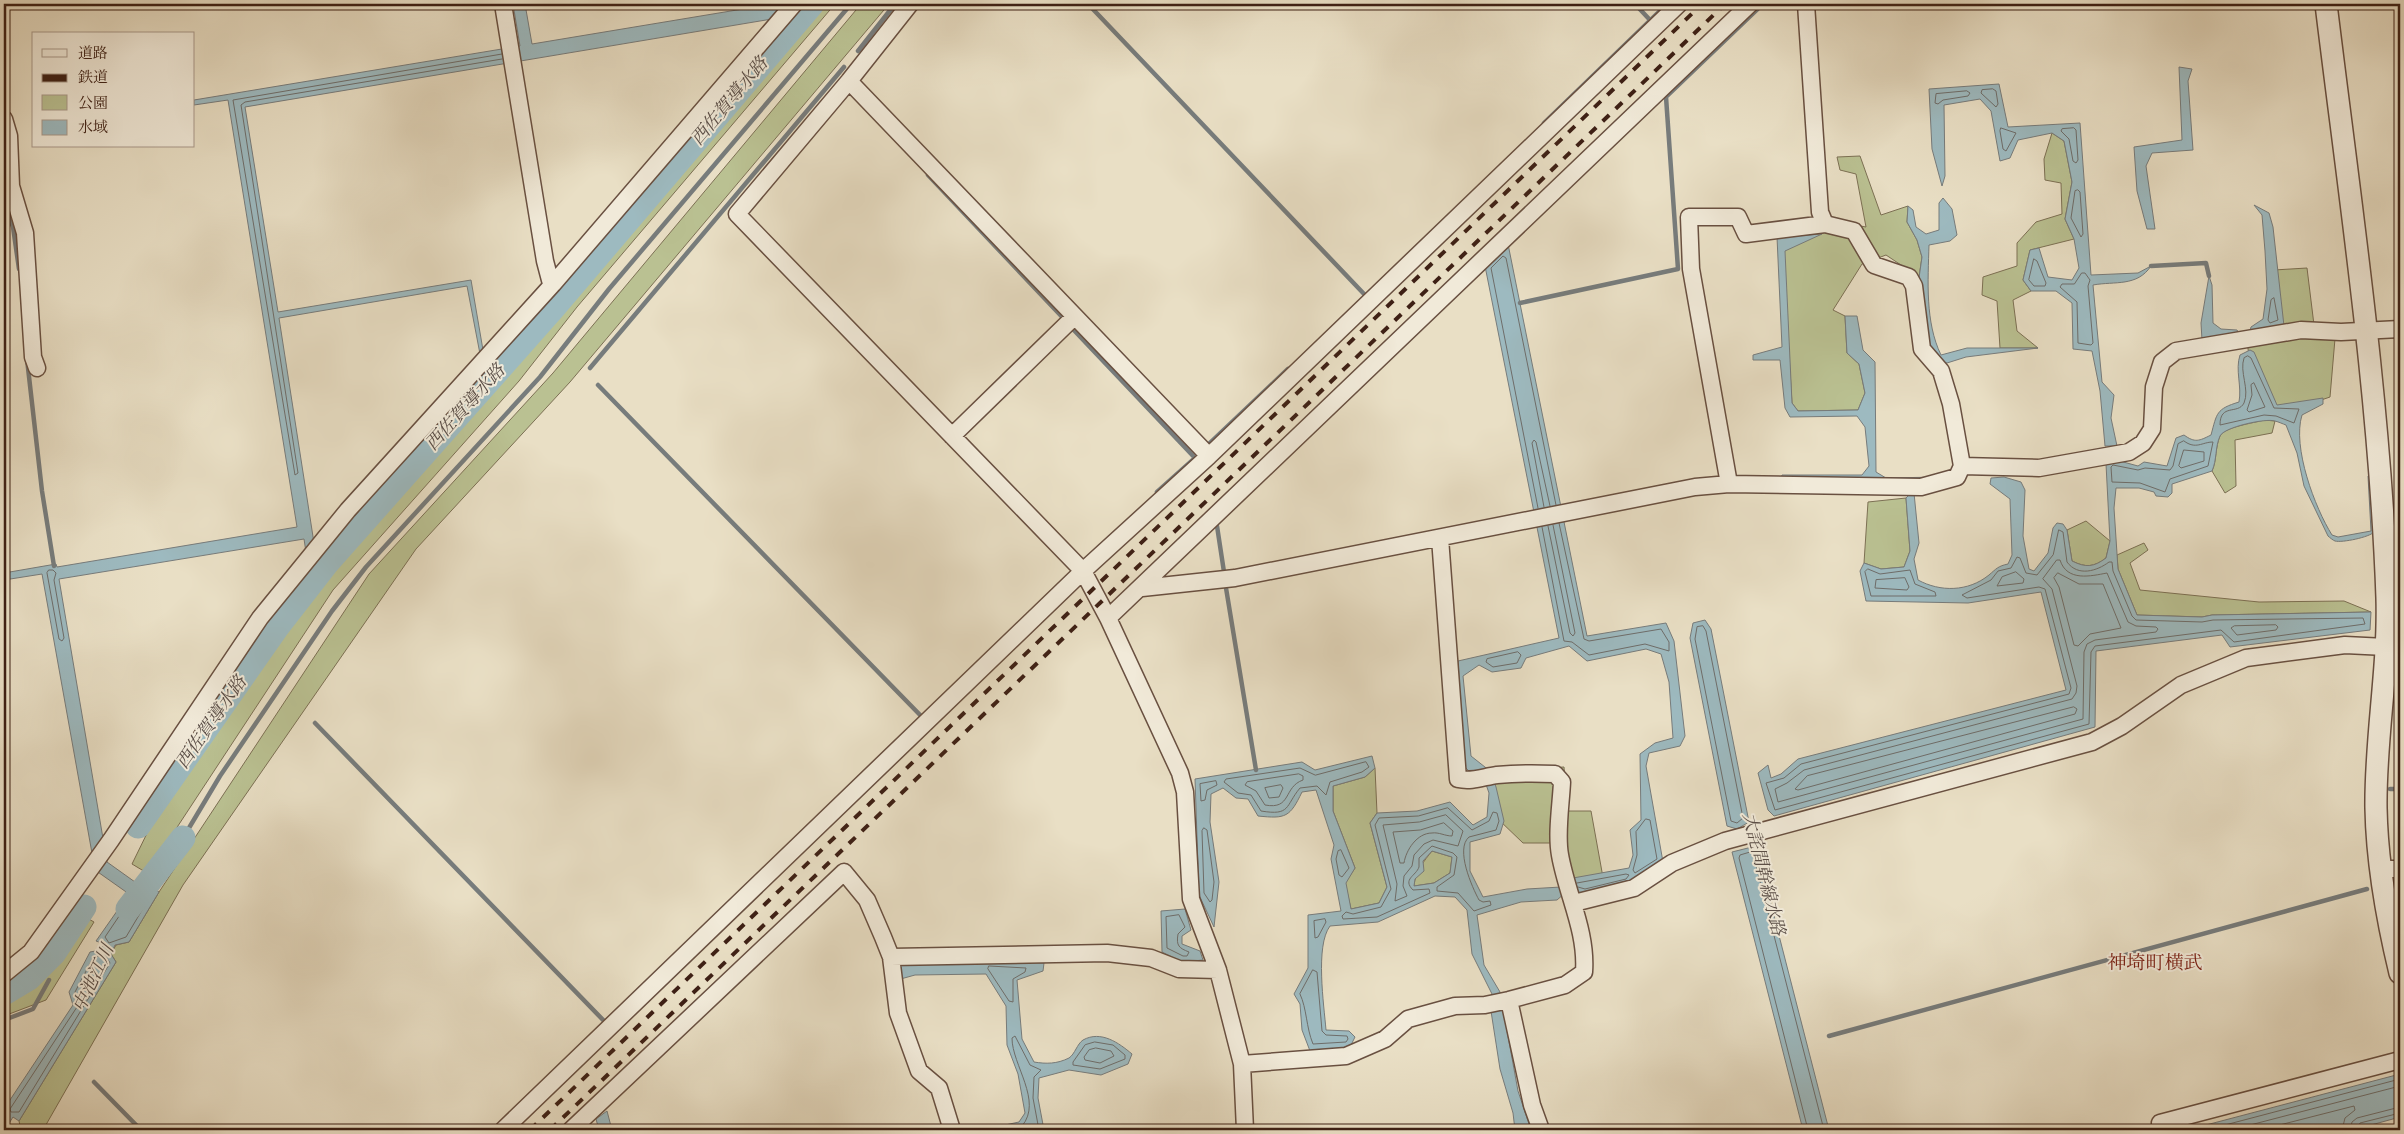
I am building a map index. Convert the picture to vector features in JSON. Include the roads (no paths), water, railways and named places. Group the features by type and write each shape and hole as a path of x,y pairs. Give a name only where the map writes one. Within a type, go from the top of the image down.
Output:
{"street":[{"path":"503,4 545,261 550,280 553,284"},
{"path":"4,974 31,952 88,874 260,618 348,510 553,284 794,4"},
{"path":"910,4 849,81 737,214 1083,571 1108,618 1180,773 1185,792 1191,899 1218,970 1242,1064 1245,1130"},
{"path":"503,1130 1083,571 1209,456 1679,4"},
{"path":"1108,618 1142,588 1750,4"},
{"path":"1806,4 1820,212 1825,224"},
{"path":"2326,4 2378,441 2387,599 2386,647 2376,808 2390,869 2389,927 2400,973"},
{"path":"849,81 1209,456"},
{"path":"4,119 9,136 11,186 25,233 33,357 37,368"},
{"path":"1142,588 1235,578 1695,488 1729,484 1921,488 1957,477 1962,466 1951,404 1941,372 1922,349 1914,286 1909,277 1874,265 1854,231 1825,224 1746,234 1738,217 1689,217 1691,269 1729,484"},
{"path":"952,436 1074,317"},
{"path":"1962,466 2039,468 2129,452 2143,443 2152,429 2154,387 2162,362 2176,351 2301,330 2365,331 2400,329"},
{"path":"1242,1064 1346,1056 1385,1040 1408,1019 1455,1006 1485,1006 1509,1000 1565,985 1584,972 1586,953 1560,853 1562,782 1555,774 1525,772 1458,779 1440,538"},
{"path":"1574,903 1634,888 1672,863 1743,836 2092,742 2122,726 2181,685 2246,658 2345,645 2386,647"},
{"path":"580,1127 844,872 867,900 892,969 898,1013 919,1071 939,1088 952,1130"},
{"path":"892,969 1107,953 1151,958 1179,969 1218,970"},
{"path":"1509,1000 1532,1104 1541,1130"},
{"path":"2160,1123 2400,1060"}],"water":[{"path":"513,4 525,4 532,44 773,4 786,4 772,19 245,107 278,312 471,280 483,350 480,354 467,286 279,318 314,543 306,552 304,539 59,579 107,862 135,882 142,879 159,892 129,942 115,945 111,954 116,962 19,1121 13,1117 8,1125 4,1121 4,1109 73,1005 69,992 90,952 101,950 104,944 96,941 129,894 95,870 42,574 4,580 4,573 56,564 57,567 297,527 228,100 195,105 195,100 520,46"},
{"path":"2179,67 2192,69 2188,81 2193,150 2152,153 2146,166 2155,229 2147,229 2137,191 2134,147 2182,140"},
{"path":"1999,84 2008,127 2080,123 2091,275 2138,273 2151,266 2145,273 2132,280 2093,285 2102,382 2114,395 2111,418 2117,446 2105,446 2100,391 2092,351 2073,349 2072,303 2056,291 2031,291 2023,280 2030,250 2039,248 2048,277 2072,280 2079,268 2074,239 2065,219 2072,182 2064,141 2052,133 2018,140 2010,158 2000,161 1991,111 1980,99 1944,105 1945,176 1942,186 1932,149 1929,89"},
{"path":"1943,198 1952,209 1957,235 1950,241 1929,245 1928,287 1930,315 1932,329 1941,355 1967,348 2038,348 1966,357 1947,363 1933,358 1926,344 1919,278 1922,257 1917,240 1907,222 1908,206 1913,210 1916,227 1926,234 1939,230 1939,203"},
{"path":"2254,205 2269,213 2273,227 2284,326 2250,331 2251,327 2263,319 2267,289 2262,215"},
{"path":"1822,234 1785,251 1792,403 1798,411 1858,410 1865,393 1859,364 1847,353 1845,316 1857,316 1863,350 1875,362 1876,472 1886,478 1940,477 1909,483 1780,482 1782,475 1862,475 1869,466 1865,427 1857,416 1790,417 1785,408 1780,360 1753,360 1753,355 1782,347 1777,237"},
{"path":"1508,244 1587,636 1666,623 1674,641 1685,736 1680,746 1649,753 1646,766 1663,862 1628,884 1584,894 1576,892 1565,893 1557,900 1521,902 1477,915 1484,965 1500,992 1518,1091 1531,1130 1515,1130 1513,1113 1500,1069 1491,1011 1492,994 1472,954 1467,910 1455,897 1435,896 1378,922 1330,926 1325,935 1322,961 1322,991 1326,1030 1349,1031 1355,1037 1350,1047 1310,1051 1302,1030 1300,1004 1294,994 1308,968 1308,915 1341,911 1331,859 1334,845 1316,790 1302,792 1290,811 1275,817 1258,816 1248,799 1236,798 1223,788 1211,794 1210,822 1219,882 1214,927 1199,895 1195,779 1302,762 1315,770 1372,756 1375,768 1365,777 1333,786 1333,811 1355,868 1346,883 1351,909 1379,903 1387,887 1370,823 1377,813 1417,811 1450,802 1473,825 1487,817 1489,793 1482,773 1471,773 1464,766 1458,661 1559,638 1485,266","holes":["1569,646 1587,661 1646,649 1661,654 1669,682 1673,738 1655,743 1640,754 1641,820 1630,830 1633,855 1629,868 1573,878 1561,887 1527,889 1483,897 1470,871 1470,842 1500,834 1504,821 1490,771 1471,756 1463,676 1479,665 1492,672 1521,668 1526,658","1432,851 1452,857 1450,873 1434,883 1414,886 1415,879 1424,871 1423,861"]},
{"path":"2209,276 2212,285 2213,323 2221,329 2237,330 2239,333 2202,340 2201,323"},
{"path":"2250,350 2254,352 2277,405 2323,398 2323,404 2302,415 2300,443 2312,494 2332,535 2338,537 2371,531 2368,476 2371,476 2374,532 2367,536 2339,541 2334,541 2328,536 2304,486 2297,453 2286,425 2270,420 2229,429 2220,436 2212,471 2172,484 2172,493 2168,497 2156,496 2154,492 2139,488 2116,488 2114,508 2118,569 2137,615 2202,617 2212,615 2371,612 2370,630 2230,647 2222,635 2096,651 2095,727 1774,816 1768,810 1758,773 1768,765 1771,778 1781,774 1798,759 2066,690 2041,592 1968,603 1866,601 1860,571 1864,563 1881,569 1904,567 1910,551 1906,498 1911,493 1914,493 1919,543 1914,559 1918,580 1935,587 1954,588 1972,585 1981,581 1997,568 2008,564 2012,555 2010,499 1990,484 1991,478 2004,477 2021,482 2025,490 2023,536 2029,569 2034,571 2048,553 2053,528 2057,523 2063,524 2067,530 2072,561 2086,566 2098,563 2106,558 2110,541 2106,464 2116,460 2138,466 2144,462 2167,466 2176,438 2184,435 2197,440 2211,435 2219,413 2226,407 2239,402 2238,372 2240,355"},
{"path":"1705,620 1711,629 1749,822 1737,829 1727,826 1690,638 1693,623"},
{"path":"1756,846 1829,1130 1803,1130 1732,852"},
{"path":"1185,909 1191,930 1182,936 1182,944 1200,951 1203,960 1182,962 1162,952 1161,911"},
{"path":"991,960 1044,963 1043,971 1017,980 1022,1039 1034,1062 1052,1063 1065,1060 1071,1056 1083,1040 1096,1036 1116,1042 1132,1054 1128,1064 1101,1075 1069,1070 1039,1078 1038,1098 1044,1130 982,1130 1019,1122 1025,1113 1018,1074 1007,1045 1006,1006 986,974 915,975 897,980 896,971 905,962"},
{"path":"2400,1074 2400,1117 2353,1130 2187,1130"},
{"path":"607,1111 612,1130 599,1130 596,1119"}],"waterway":[{"name":"西佐賀導水路","path":"138,826 277,627 326,564 554,307 812,4"},
{"path":"183,838 220,776 332,611 366,567 540,377 609,289 851,4"},
{"path":"858,51 895,4"},
{"path":"1088,4 1365,295"},
{"path":"1635,4 1650,20"},
{"path":"1544,123 1667,4"},
{"path":"1520,303 1678,269 1666,97 1763,4"},
{"path":"590,368 844,67"},
{"path":"928,175 1065,320"},
{"path":"4,205 13,227 19,269"},
{"path":"2151,266 2206,263 2209,276"},
{"path":"1070,326 1195,458 1157,492"},
{"path":"27,359 42,491 54,566"},
{"path":"1209,444 1288,369"},
{"path":"598,385 924,719"},
{"path":"1217,526 1224,572"},
{"path":"1226,588 1256,770"},
{"path":"315,723 606,1023"},
{"path":"2390,789 2400,789"},
{"name":"中池江川","path":"128,909 183,838"},
{"path":"1829,1036 2367,889"},
{"name":"西佐賀導水路","path":"4,993 29,978 53,954 84,907"},
{"path":"4,1020 33,1009 49,980"},
{"path":"94,1082 141,1130"}],"railway":[{"path":"530,1130 1702,4"},
{"path":"550,1130 1725,4"}],"district":[{"name":"神埼町横武","path":"2155,962"}],"water label":[{"name":"大詫間幹線水路","path":"1764,874"}]}
